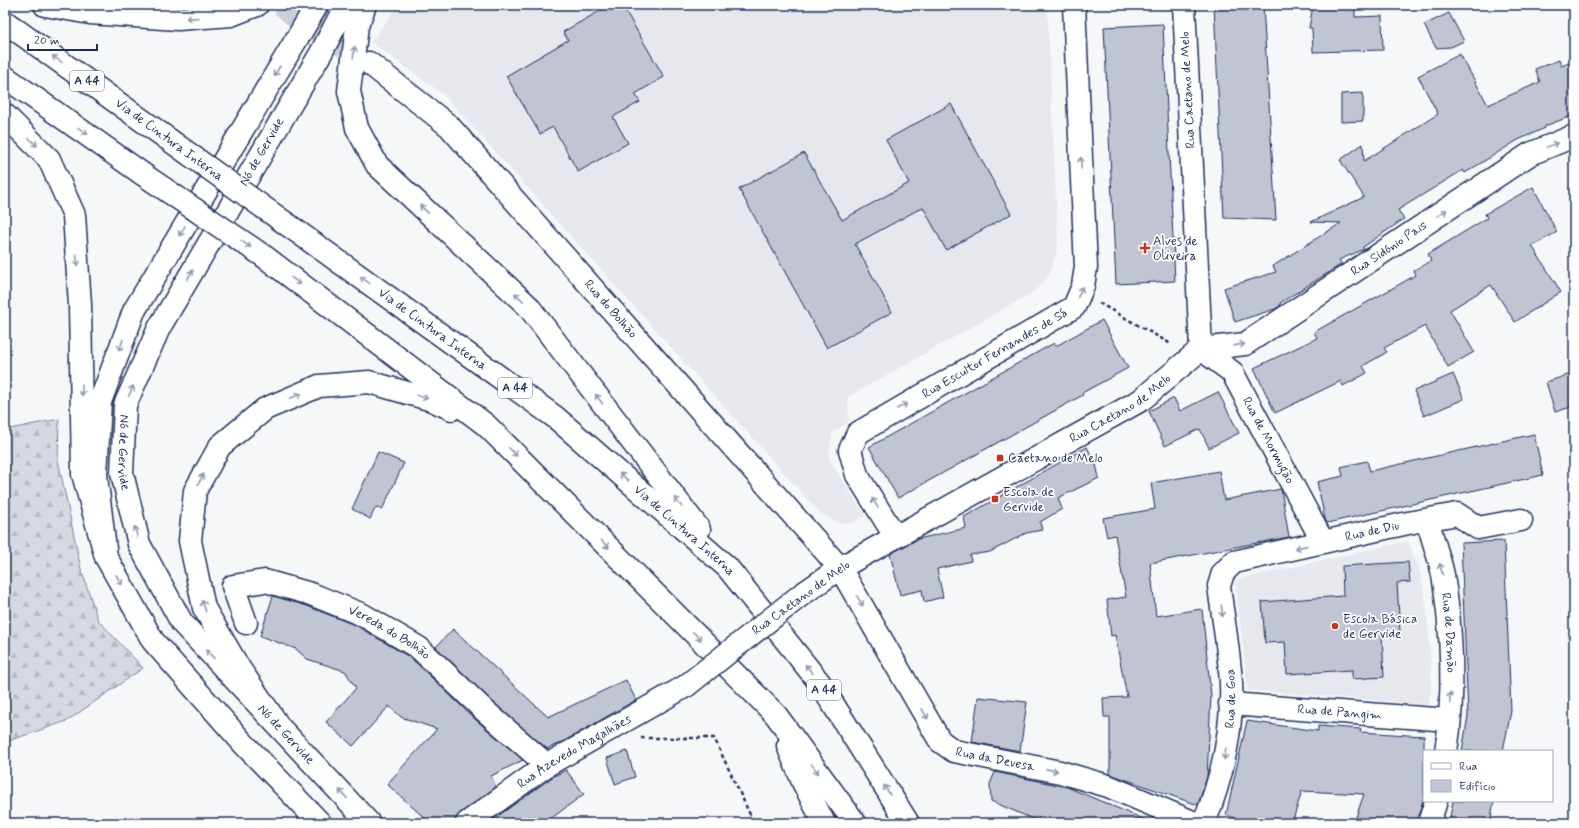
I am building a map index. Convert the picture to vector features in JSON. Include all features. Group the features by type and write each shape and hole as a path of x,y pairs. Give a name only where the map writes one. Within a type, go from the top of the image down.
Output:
{"main road":[{"path":"45,5 90,13 178,19 231,15 257,5"},
{"name":"Nó de Gervide","path":"317,5 134,311 100,402 96,474 106,557 153,641 243,742 320,823"},
{"name":"Nó de Gervide","path":"346,5 321,53 159,328 125,405 122,473 139,544 182,623 369,823"},
{"path":"365,5 357,26 349,90 357,128 377,165 528,306 727,567"},
{"name":"Rua Escultor Fernandes de Sá","path":"895,536 857,475 850,450 858,433 1074,307 1080,293 1086,267 1074,5"},
{"name":"Rua Caetano de Melo","path":"686,686 801,595 840,568 1141,400 1197,353 1184,5"},
{"name":"Via de Cintura Interna","path":"5,22 555,416 727,567 819,682 908,823"},
{"name":"Rua do Bolhão","path":"369,63 449,126 840,568"},
{"path":"5,77 144,175 265,257 486,425 776,716 855,823"},
{"path":"5,115 49,158 74,215 80,305 83,474 106,557"},
{"name":"Rua Sidónio Pais","path":"1197,353 1246,344 1530,154 1574,136"},
{"name":"Rua de Mormugão","path":"1197,353 1232,372 1323,542"},
{"path":"276,722 239,668 204,608 190,541 195,490 220,446 265,409 319,386 369,382 432,400 486,425"},
{"name":"Rua de Diu","path":"1223,573 1234,562 1457,514 1478,528 1521,520"},
{"name":"Rua de Damão","path":"1421,521 1429,525 1442,574 1448,624 1451,676 1446,750"},
{"name":"Rua da Devesa","path":"840,568 940,741 954,751 1060,772 1108,786 1195,823"},
{"name":"Rua de Goa","path":"1204,823 1216,794 1225,760 1230,721 1231,683 1219,586 1223,573"},
{"name":"Vereda do Bolhão","path":"246,623 234,586 265,581 311,594 364,615 419,648 485,711 547,764"},
{"name":"Rua Azevedo Magalhães","path":"467,823 547,764 686,686"},
{"name":"Rua de Pangim","path":"1230,704 1449,720"},
{"path":"776,716 803,782 824,823"},
{"path":"1429,823 1436,802"}],"path":[{"path":"1080,293 1197,353"},
{"path":"620,724 637,738 714,738 754,823"}],"shaded area":[{"path":"398,5 1047,5 1058,244 1055,258 1047,279 1032,293 848,397 849,422 832,433 829,459 865,516 851,523 838,523 820,513 444,95 371,42"},
{"name":"Escola Básica de Gervide","path":"1408,541 1419,568 1427,613 1431,666 1431,690 1428,705 1248,690 1235,580"}],"green space":[{"path":"59,419 58,460 81,569 98,620 143,668 67,721 5,742 5,430"}],"building":[{"path":"610,5 622,5 664,77 635,94 640,102 613,117 628,143 578,172 553,127 540,134 506,76 568,40 563,32"},
{"path":"1214,5 1263,5 1276,220 1224,218"},
{"path":"1313,5 1355,5 1355,17 1382,16 1383,50 1313,52 1312,28 1309,28"},
{"path":"1449,13 1464,41 1451,47 1436,48 1424,25"},
{"path":"1163,24 1175,281 1116,284 1104,27"},
{"path":"1460,54 1488,105 1540,82 1535,69 1559,60 1561,66 1574,61 1574,115 1545,126 1545,128 1518,140 1465,173 1463,170 1398,210 1404,219 1363,247 1364,249 1339,260 1342,264 1280,303 1281,305 1275,309 1235,322 1224,288 1276,272 1273,266 1341,223 1311,222 1364,197 1340,160 1363,144 1364,161 1438,114 1418,76"},
{"path":"1363,93 1363,121 1341,122 1341,94"},
{"path":"951,104 1011,214 946,250 923,207 855,244 892,312 827,348 739,189 804,153 842,220 909,183 886,140"},
{"path":"1533,187 1557,232 1532,246 1561,292 1515,322 1491,285 1450,310 1474,352 1448,367 1425,326 1384,348 1387,352 1363,366 1367,373 1343,386 1341,381 1275,413 1254,368 1317,338 1314,332 1416,275 1414,270 1431,261 1428,254 1487,218 1485,214"},
{"path":"1102,320 1128,368 1082,393 1083,395 898,498 869,447 1054,343 1056,346"},
{"path":"1574,373 1574,406 1555,412 1546,382"},
{"path":"1453,374 1464,399 1424,416 1414,391"},
{"path":"1218,392 1239,433 1209,448 1200,429 1165,446 1149,411 1174,398 1180,411"},
{"path":"1534,434 1543,475 1327,523 1325,519 1317,482 1343,476 1341,467 1367,461 1370,471"},
{"path":"1087,447 1096,464 1099,478 1058,498 1062,509 1040,522 1042,530 1026,533 990,552 970,555 971,561 937,569 943,597 924,602 922,590 900,595 890,554 918,539 966,528 964,517"},
{"path":"378,452 404,463 382,510 376,507 370,519 352,509"},
{"path":"1219,471 1224,500 1281,489 1289,537 1150,563 1156,616 1202,609 1211,696 1207,777 1198,805 1110,774 1110,717 1104,717 1103,698 1127,697 1115,635 1111,636 1107,600 1126,597 1115,535 1107,537 1103,518 1155,509 1151,483"},
{"path":"1504,541 1511,711 1503,750 1462,750 1468,716 1461,543"},
{"path":"1408,562 1410,582 1397,583 1400,633 1382,635 1384,677 1352,679 1352,670 1287,674 1285,642 1265,643 1262,602 1343,596 1342,566"},
{"path":"273,596 307,606 357,626 411,658 476,720 523,760 491,776 496,787 460,813 456,818 455,823 430,823 387,784 437,729 401,717 389,706 353,746 326,722 356,688 345,671 307,659 296,649 260,636"},
{"path":"453,629 548,717 626,680 636,700 566,740 547,749 493,702 436,647"},
{"path":"978,697 1027,702 1020,751 972,742"},
{"path":"1247,721 1318,731 1318,726 1361,729 1360,732 1424,736 1423,800 1416,823 1354,823 1364,794 1302,791 1292,823 1250,823 1226,815"},
{"path":"627,751 635,777 615,784 607,758"},
{"path":"566,770 584,794 545,823 488,823 554,776"},
{"path":"995,772 1067,787 1153,823 1042,823 991,801 990,784"},
{"path":"1453,802 1494,802 1490,823 1449,823"}],"tunnel":[{"path":"282,5 294,16 369,62"}],"place":[{"name":"Alves de Oliveira","path":"1145,248"},
{"name":"Caetano de Melo","path":"1000,458"},
{"name":"Escola de Gervide","path":"995,499"},
{"name":"Escola Básica de Gervide","path":"1335,626"}]}
